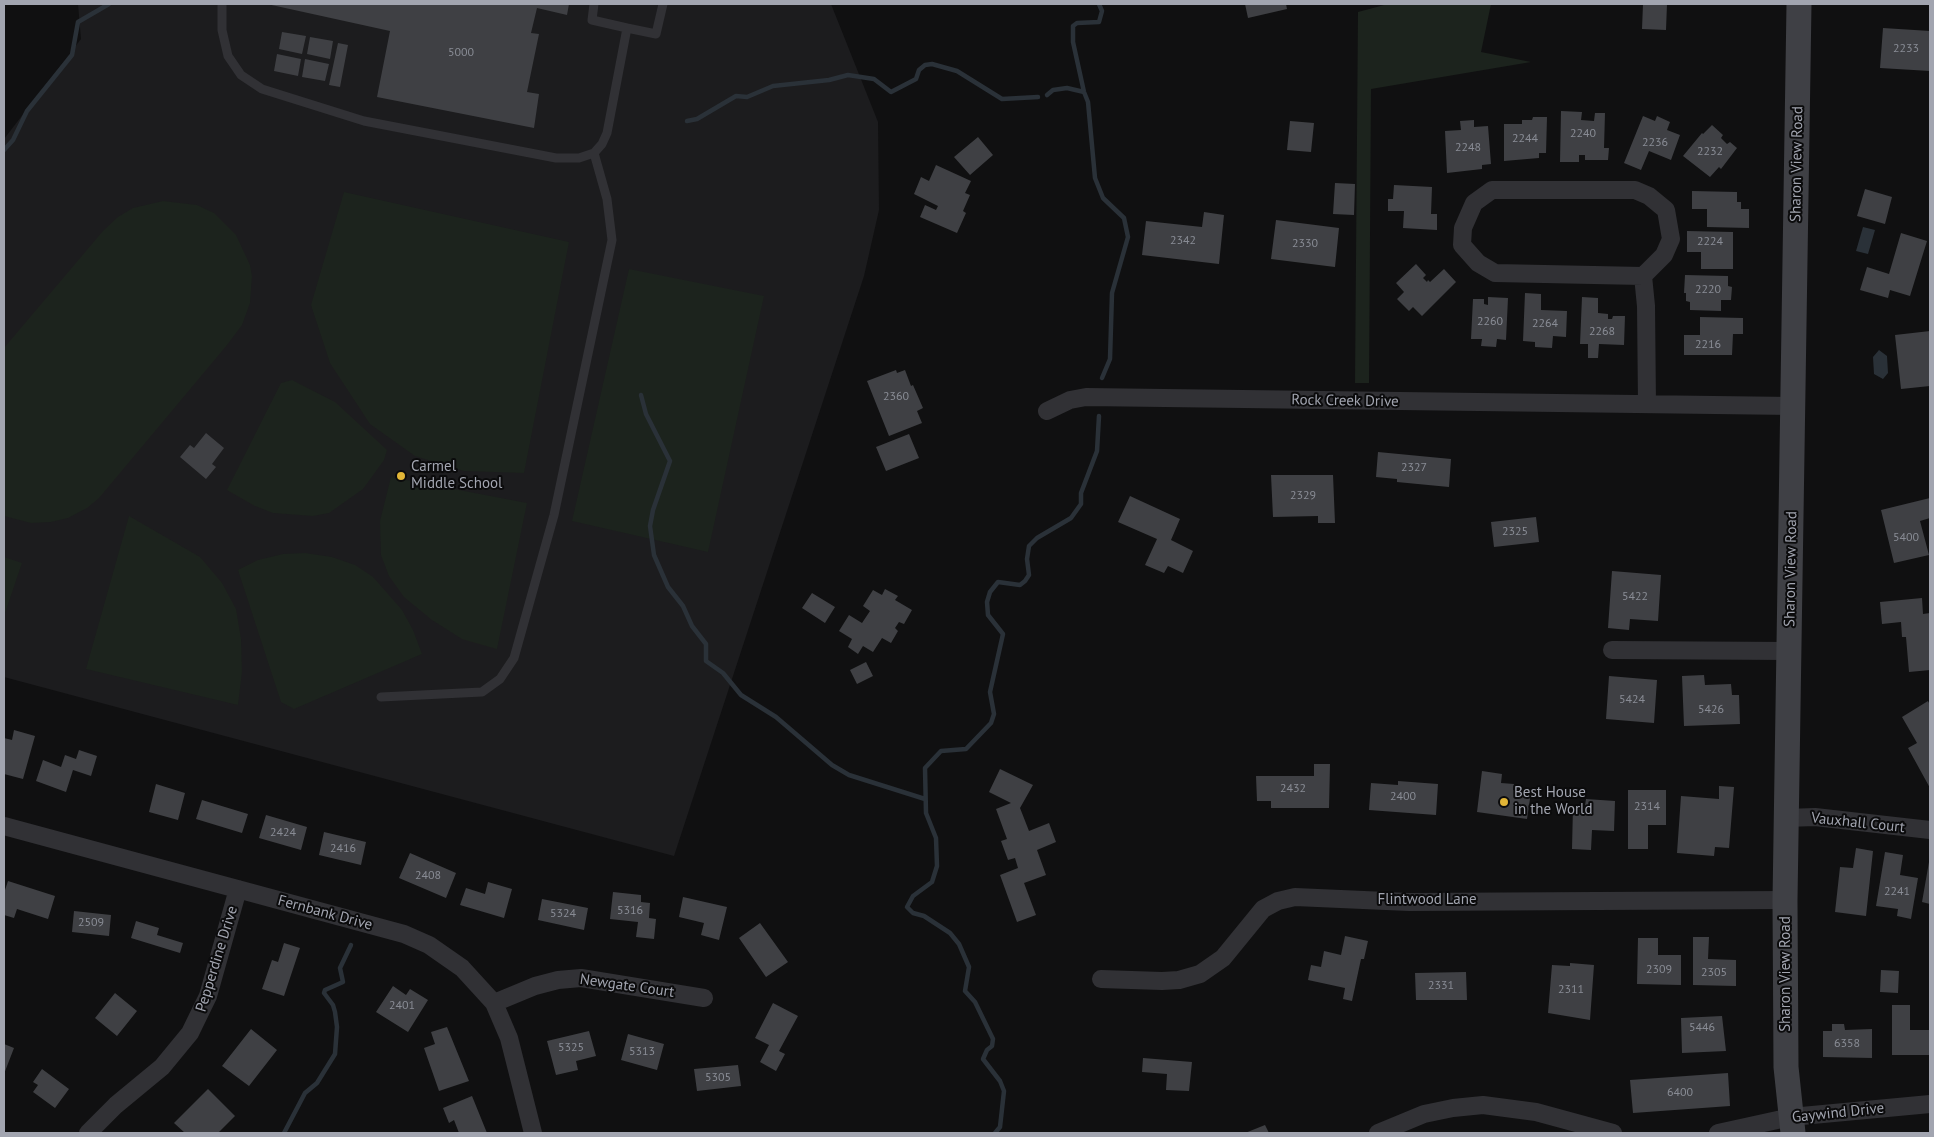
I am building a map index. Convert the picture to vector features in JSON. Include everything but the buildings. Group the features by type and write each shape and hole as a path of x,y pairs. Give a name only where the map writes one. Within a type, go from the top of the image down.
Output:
{"street":[{"name":"Sharon View Road","path":"1792,1125 1786,1068 1785,900 1799,4"},
{"path":"1492,190 1635,190 1649,196 1666,210 1671,239 1664,255 1643,276 1495,273 1478,263 1462,245 1463,228 1474,203 1492,190"},
{"path":"1643,276 1646,306 1647,404"},
{"name":"Rock Creek Drive","path":"1047,411 1070,400 1086,397 1793,406"},
{"path":"1612,650 1790,651"},
{"name":"Vauxhall Court","path":"1786,818 1816,817 1930,830"},
{"name":"Fernbank Drive","path":"4,826 404,934 429,945 462,968 494,1003 509,1038 533,1133"},
{"name":"Pepperdine Drive","path":"88,1133 116,1105 162,1067 190,1033 208,996 238,890"},
{"name":"Flintwood Lane","path":"1101,979 1170,981 1200,974 1223,958 1263,909 1278,901 1295,897 1409,902 1785,900"},
{"name":"Newgate Court","path":"494,1003 535,986 558,980 581,978 704,998"},
{"name":"Gaywind Drive","path":"1718,1133 1792,1125 1930,1104"},
{"path":"1378,1133 1424,1114 1453,1108 1483,1105 1536,1112 1613,1133"}],"lane":[{"path":"222,4 222,30 228,56 241,74 262,89 364,121 556,158 579,158 594,153 602,144 607,133 627,28"},
{"path":"594,4 592,20 656,34 663,4"},
{"path":"381,696 482,692 500,678 514,658 554,515 612,240 607,199 594,153"}],"shaded area":[{"name":"Carmel Middle School","path":"78,4 831,4 878,122 879,210 864,276 674,856 4,677 4,139 81,39"},
{"path":"1388,4 1491,4 1481,52 1531,62 1371,89 1369,383 1355,383 1358,12"},
{"path":"344,192 569,242 524,473 464,471 415,456 370,424 330,363 311,305"},
{"path":"163,201 197,205 214,213 236,235 250,265 252,276 250,303 242,325 99,498 87,508 68,518 51,522 31,523 4,516 4,348 103,231 118,217 133,208"},
{"path":"1863,227 1875,230 1868,254 1856,251"},
{"path":"629,269 764,296 708,552 572,521"},
{"path":"1879,350 1887,356 1888,373 1883,379 1874,374 1873,357"},
{"path":"292,380 335,402 387,450 384,460 363,489 329,513 313,516 273,513 255,506 227,490 281,383"},
{"path":"391,477 527,503 497,649 462,639 432,620 404,597 389,576 381,555 380,521"},
{"path":"129,516 200,557 222,583 236,609 241,639 242,672 238,705 86,669"},
{"path":"305,553 332,557 355,565 373,577 402,610 413,630 422,654 294,709 281,702 238,570 258,560 283,554"},
{"path":"4,557 22,563 4,616"}],"waterway":[{"path":"4,150 13,140 27,111 72,55 78,22 109,4"},
{"path":"1099,4 1102,11 1099,22 1077,23 1073,26 1073,42 1088,102 1095,178 1103,198 1124,218 1128,237 1112,293 1110,359 1102,378"},
{"path":"687,121 697,119 736,96 747,97 773,86 829,80 848,75 874,79 891,92 916,79 919,70 925,65 932,64 957,71 1002,99 1038,97"},
{"path":"1047,95 1053,90 1067,88 1084,92"},
{"path":"641,395 646,414 670,461 653,510 650,526 654,555 668,587 683,606 692,626 706,644 706,661 723,673 741,695 776,717 832,765 849,775 925,799"},
{"path":"995,1133 1000,1127 1004,1091 1000,1081 983,1059 987,1050 992,1046 993,1039 975,1002 965,991 969,967 959,944 950,933 924,916 913,913 907,907 913,896 932,882 937,866 936,838 926,813 925,768 941,751 966,749 991,723 994,714 990,692 1003,634 988,615 987,602 990,592 998,582 1020,585 1025,581 1029,575 1027,559 1029,546 1037,538 1071,518 1081,504 1081,493 1097,451 1099,416"},
{"path":"284,1133 305,1093 317,1083 335,1054 337,1027 335,1012 333,1005 324,993 325,990 343,982 340,968 351,945"}],"place":[{"name":"Carmel Middle School","path":"401,476"},
{"name":"Best House in the World","path":"1504,802"}]}
